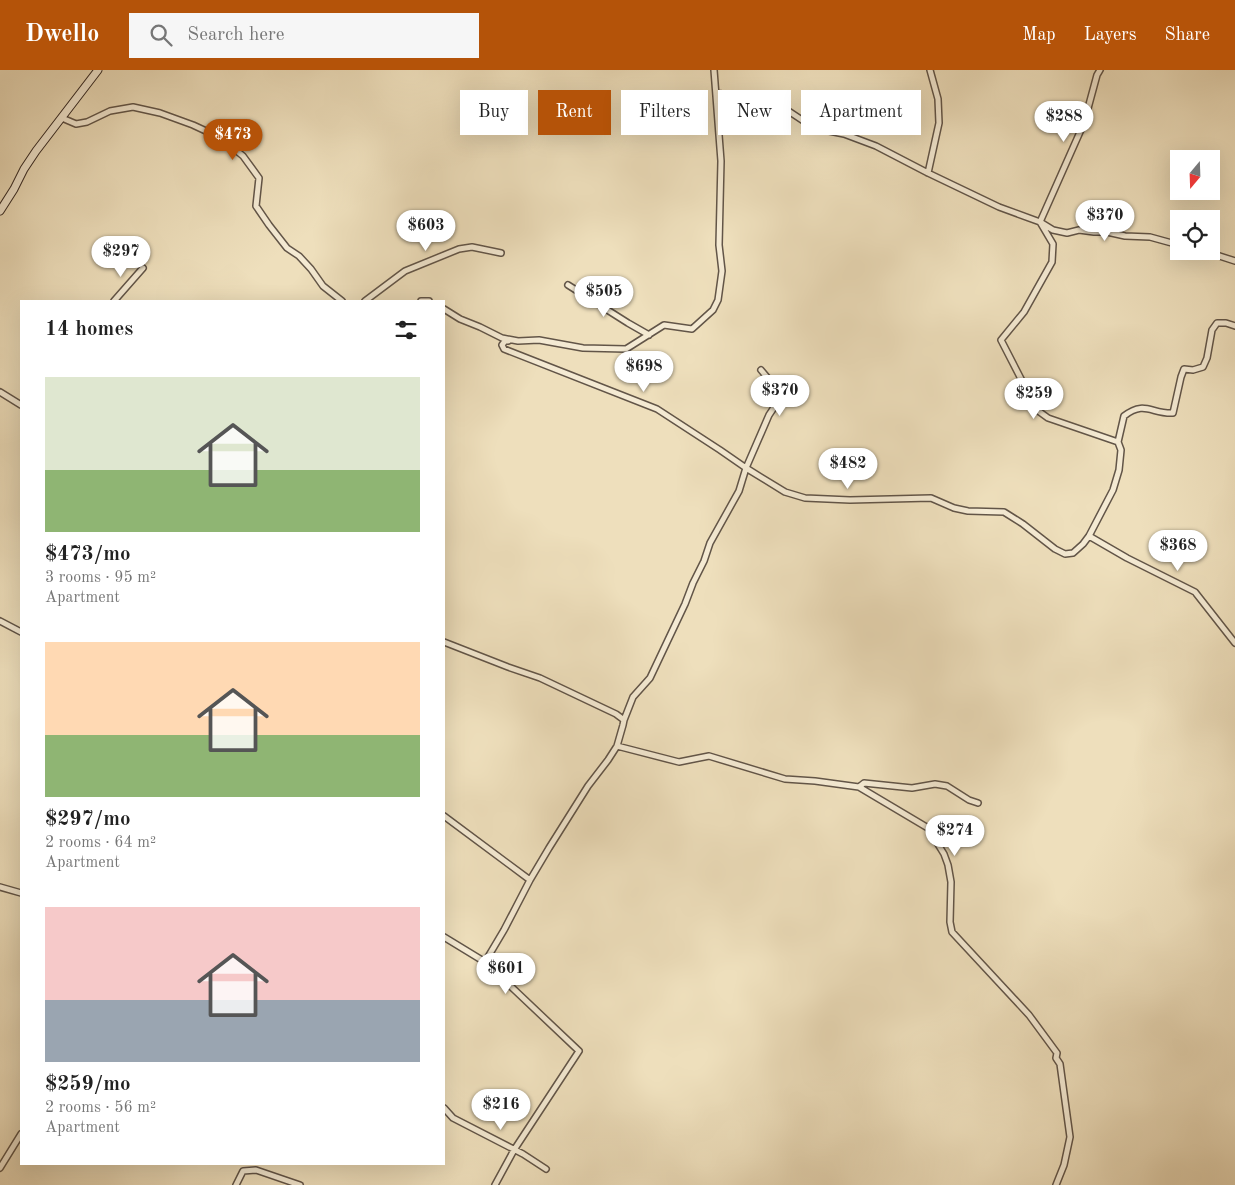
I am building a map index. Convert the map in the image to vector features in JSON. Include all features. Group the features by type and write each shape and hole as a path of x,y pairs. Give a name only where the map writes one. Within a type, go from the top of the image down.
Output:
{"main road":[{"path":"0,211 36,151 98,70"}],"street":[{"path":"714,70 721,162 719,246 722,271 718,300 714,310 692,329 664,326 626,349 583,348 539,340 505,341 502,345 504,349 657,409 785,492 805,498 850,500 931,498 954,508 968,511 1004,512 1055,549 1065,554 1073,553 1090,536 1113,490 1119,470 1121,450 1118,442 1124,416 1132,409 1143,408 1164,414 1173,413 1184,369 1193,370 1203,367 1208,358 1212,330 1217,323 1235,326"},
{"path":"928,173 940,123 938,99 930,70"},
{"path":"1040,222 1084,123 1100,70"},
{"path":"716,93 784,108 814,128 844,134 876,146 999,207 1040,222 1053,230 1067,233 1079,230 1107,232 1125,236 1150,237 1170,243"},
{"path":"62,118 76,124 87,122 110,112 132,107 160,113 221,138 243,156 259,178 256,206 268,225 287,248 299,256 311,269 323,286 341,300"},
{"path":"1040,222 1053,244 1052,262 1024,312 1002,340 1037,410 1048,418 1118,442"},
{"path":"366,300 405,271 459,249 472,247 500,253"},
{"path":"1220,256 1235,261"},
{"path":"115,300 143,268"},
{"path":"568,284 650,335"},
{"path":"445,310 460,319 502,338 518,341"},
{"path":"485,962 549,848 588,786 617,746 624,720 634,697 650,678 685,604 710,543 739,491 746,468 778,397 772,383 761,370"},
{"path":"0,392 20,404"},
{"path":"1090,536 1127,558 1195,592 1235,643"},
{"path":"0,621 20,631"},
{"path":"445,642 508,668 540,678 616,714 624,720"},
{"path":"617,746 679,762 709,756 786,780 815,781 858,787 928,828 944,854 948,865 951,882 950,922 952,932 1029,1015 1057,1053 1056,1058 1060,1064 1070,1137 1064,1165 1056,1185"},
{"path":"858,787 864,783 912,788 935,784 947,786 969,800 978,803"},
{"path":"445,817 530,880"},
{"path":"0,888 20,893"},
{"path":"445,938 485,962 579,1051 514,1150 495,1185"},
{"path":"445,1109 453,1118 546,1169"},
{"path":"0,1168 20,1136"},
{"path":"236,1185 243,1171 256,1170 300,1185"}]}
